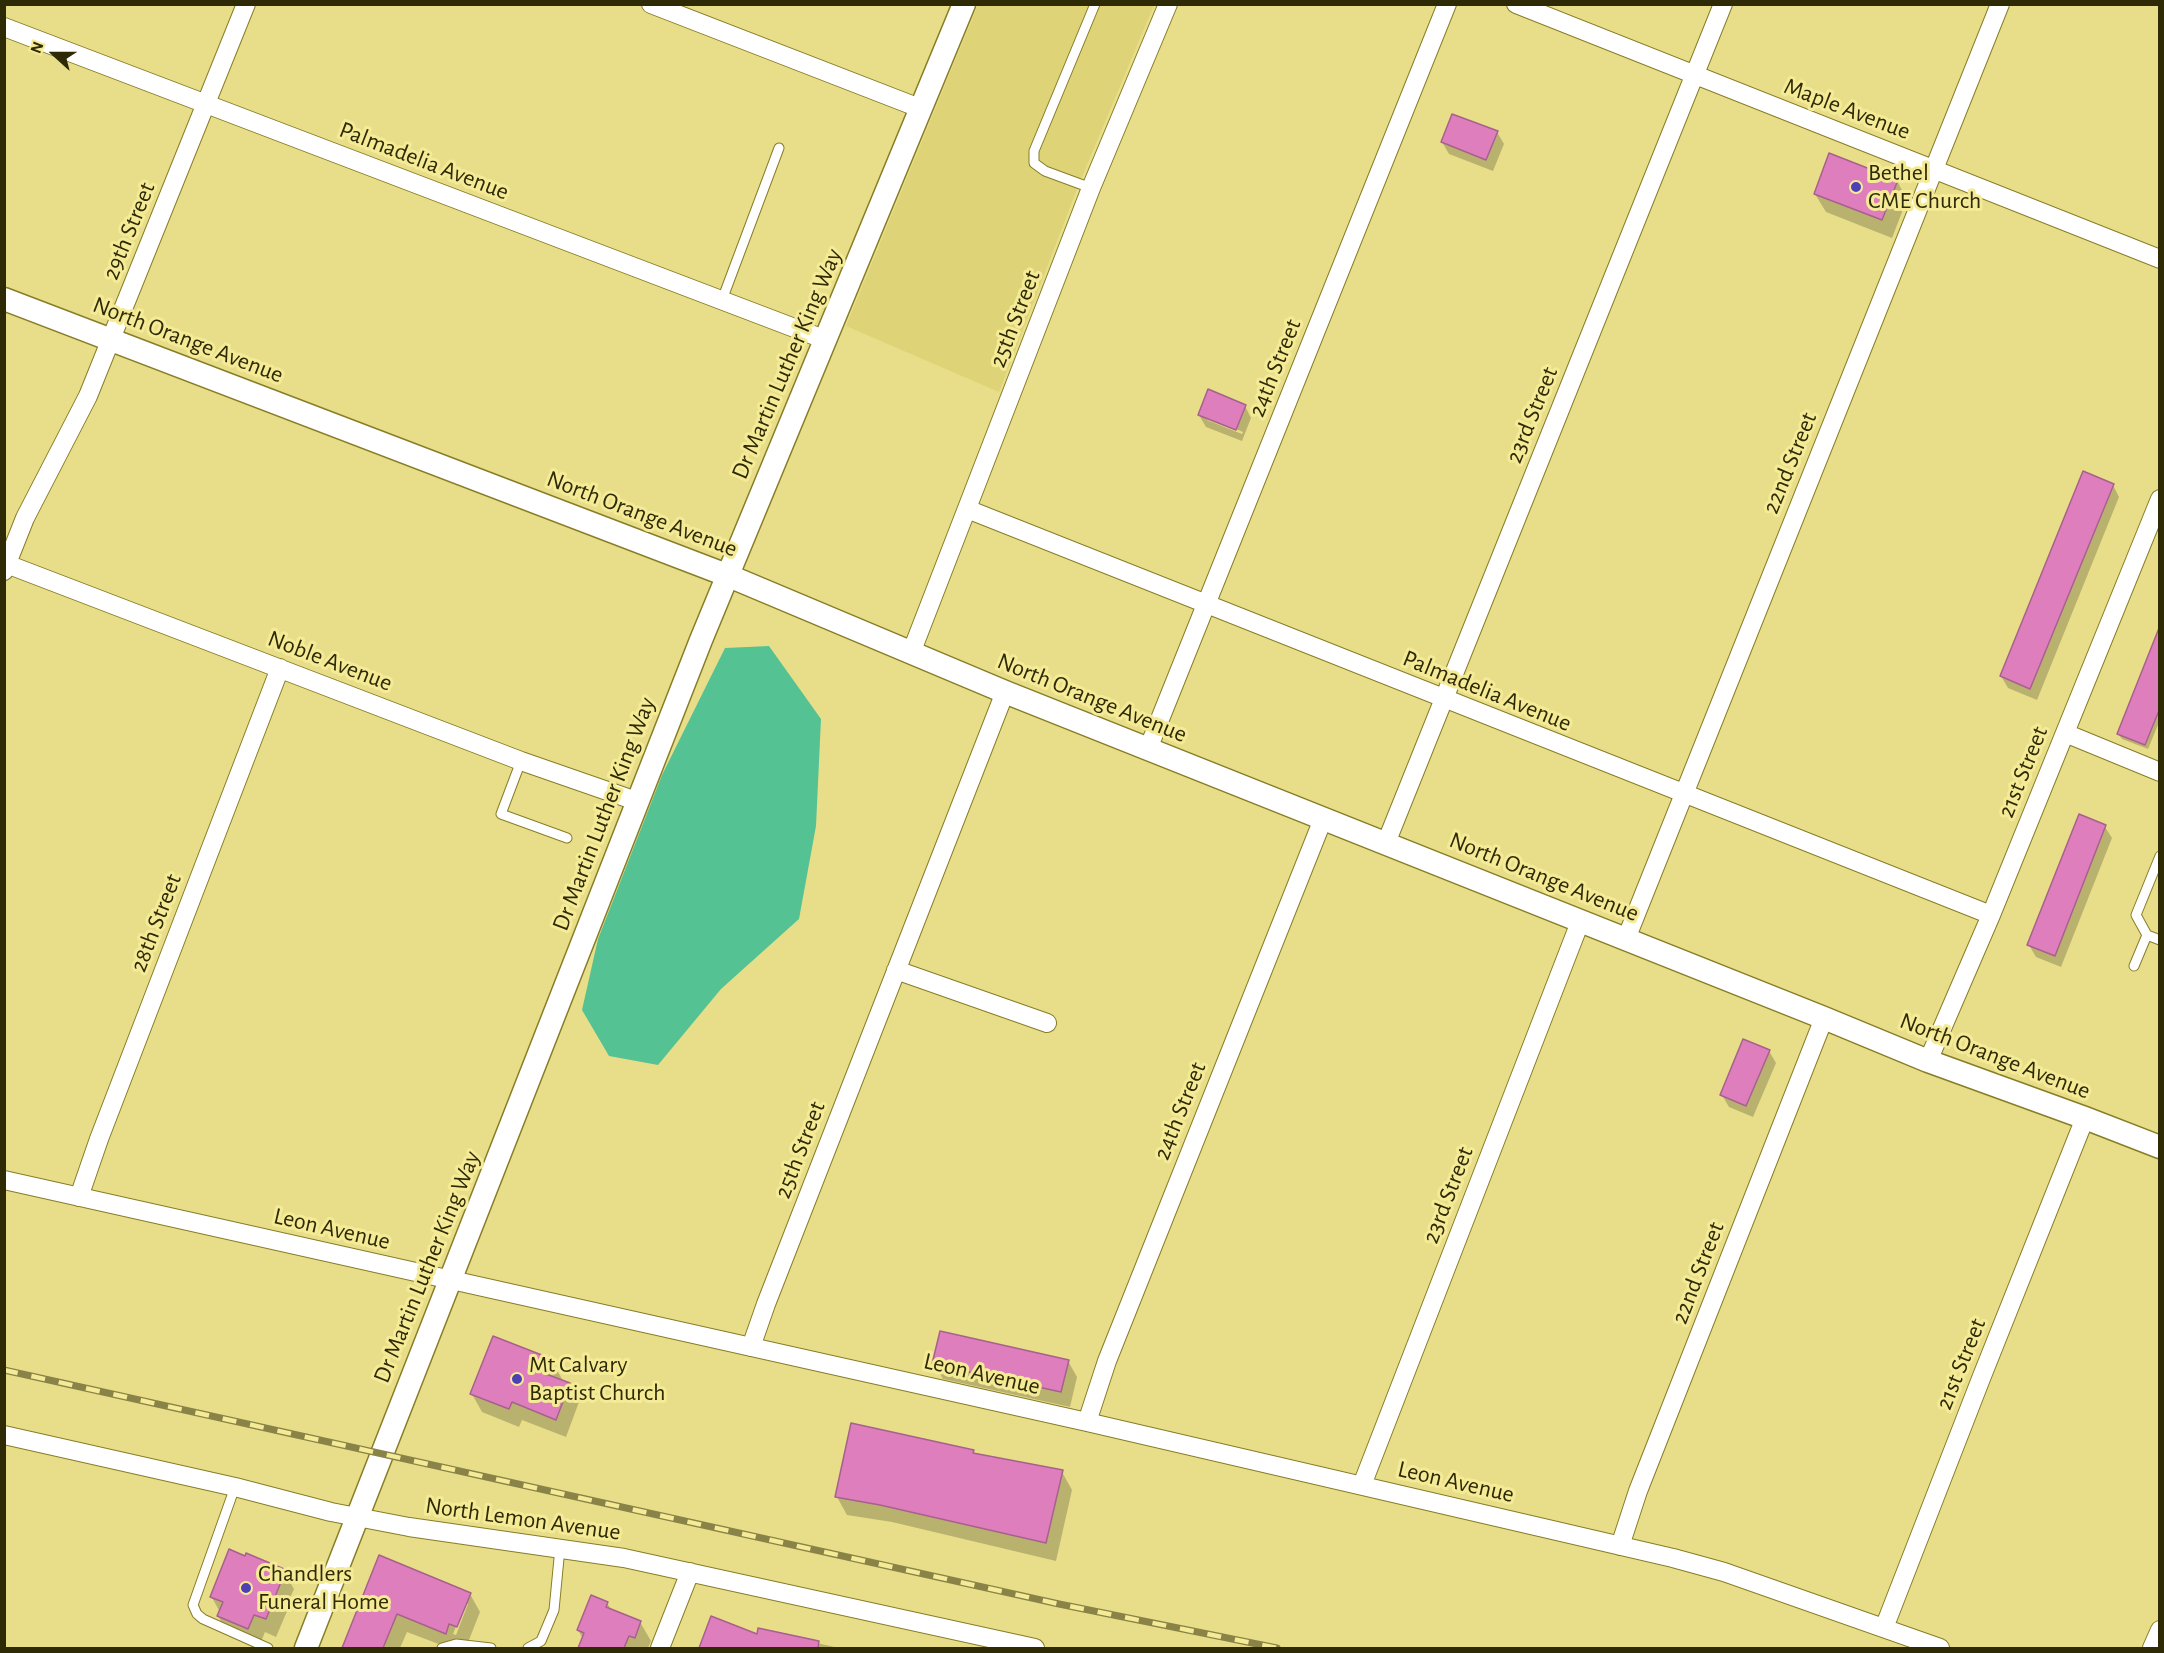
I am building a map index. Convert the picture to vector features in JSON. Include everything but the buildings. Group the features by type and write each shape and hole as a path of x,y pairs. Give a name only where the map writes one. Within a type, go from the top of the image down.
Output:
{"street":[{"name":"29th Street","path":"5,566 25,518 88,396 246,4"},
{"path":"651,4 922,109"},
{"name":"Dr Martin Luther King Way","path":"306,1648 701,640 964,4"},
{"name":"25th Street","path":"911,654 1091,188 1168,4"},
{"name":"24th Street","path":"1148,749 1447,4"},
{"name":"Maple Avenue","path":"1516,4 2160,259"},
{"name":"23rd Street","path":"1386,843 1723,4"},
{"name":"22nd Street","path":"1626,939 2000,4"},
{"name":"Palmadelia Avenue","path":"4,27 826,340"},
{"name":"North Orange Avenue","path":"4,299 729,576 911,654 1580,922 1928,1061 2160,1148"},
{"name":"21st Street","path":"1928,1061 2160,499"},
{"name":"Palmadelia Avenue","path":"967,509 1990,915"},
{"name":"Noble Avenue","path":"5,566 522,761 639,802"},
{"name":"28th Street","path":"79,1197 99,1139 280,668"},
{"name":"25th Street","path":"751,1347 1005,692"},
{"path":"2065,733 2160,772"},
{"name":"24th Street","path":"1087,1422 1107,1361 1323,819"},
{"name":"23rd Street","path":"1362,1485 1580,922"},
{"path":"896,970 1047,1023"},
{"name":"22nd Street","path":"1620,1546 1638,1491 1824,1018"},
{"name":"21st Street","path":"1884,1628 2085,1118"},
{"name":"Leon Avenue","path":"4,1180 1087,1422 1673,1558 1724,1572 1940,1648"},
{"name":"North Lemon Avenue","path":"4,1435 357,1517 409,1527 560,1548 690,1572 1035,1648"},
{"path":"660,1648 690,1572"},
{"path":"2152,1648 2160,1630"}],"lane":[{"path":"1091,188 1045,171 1034,163 1034,151 1095,4"},
{"path":"722,300 778,148"},
{"path":"522,761 501,814 567,838"},
{"path":"2160,856 2136,915 2147,935 2160,940"},
{"path":"2134,966 2147,935"},
{"path":"235,1487 192,1605 203,1619 268,1648"},
{"path":"528,1648 541,1641 554,1610 560,1548"},
{"path":"442,1648 456,1644 491,1648"}],"shaded area":[{"path":"978,5 1154,5 1079,184 999,392 846,326"}],"green space":[{"path":"769,646 821,719 816,826 799,919 721,989 658,1065 609,1056 582,1010 598,939 662,775 725,648"}],"railway":[{"path":"4,1370 1059,1604 1277,1648"}],"place":[{"name":"Bethel CME Church","path":"1856,187"},
{"name":"Mt Calvary Baptist Church","path":"517,1379"},
{"name":"Chandlers Funeral Home","path":"246,1588"}]}
